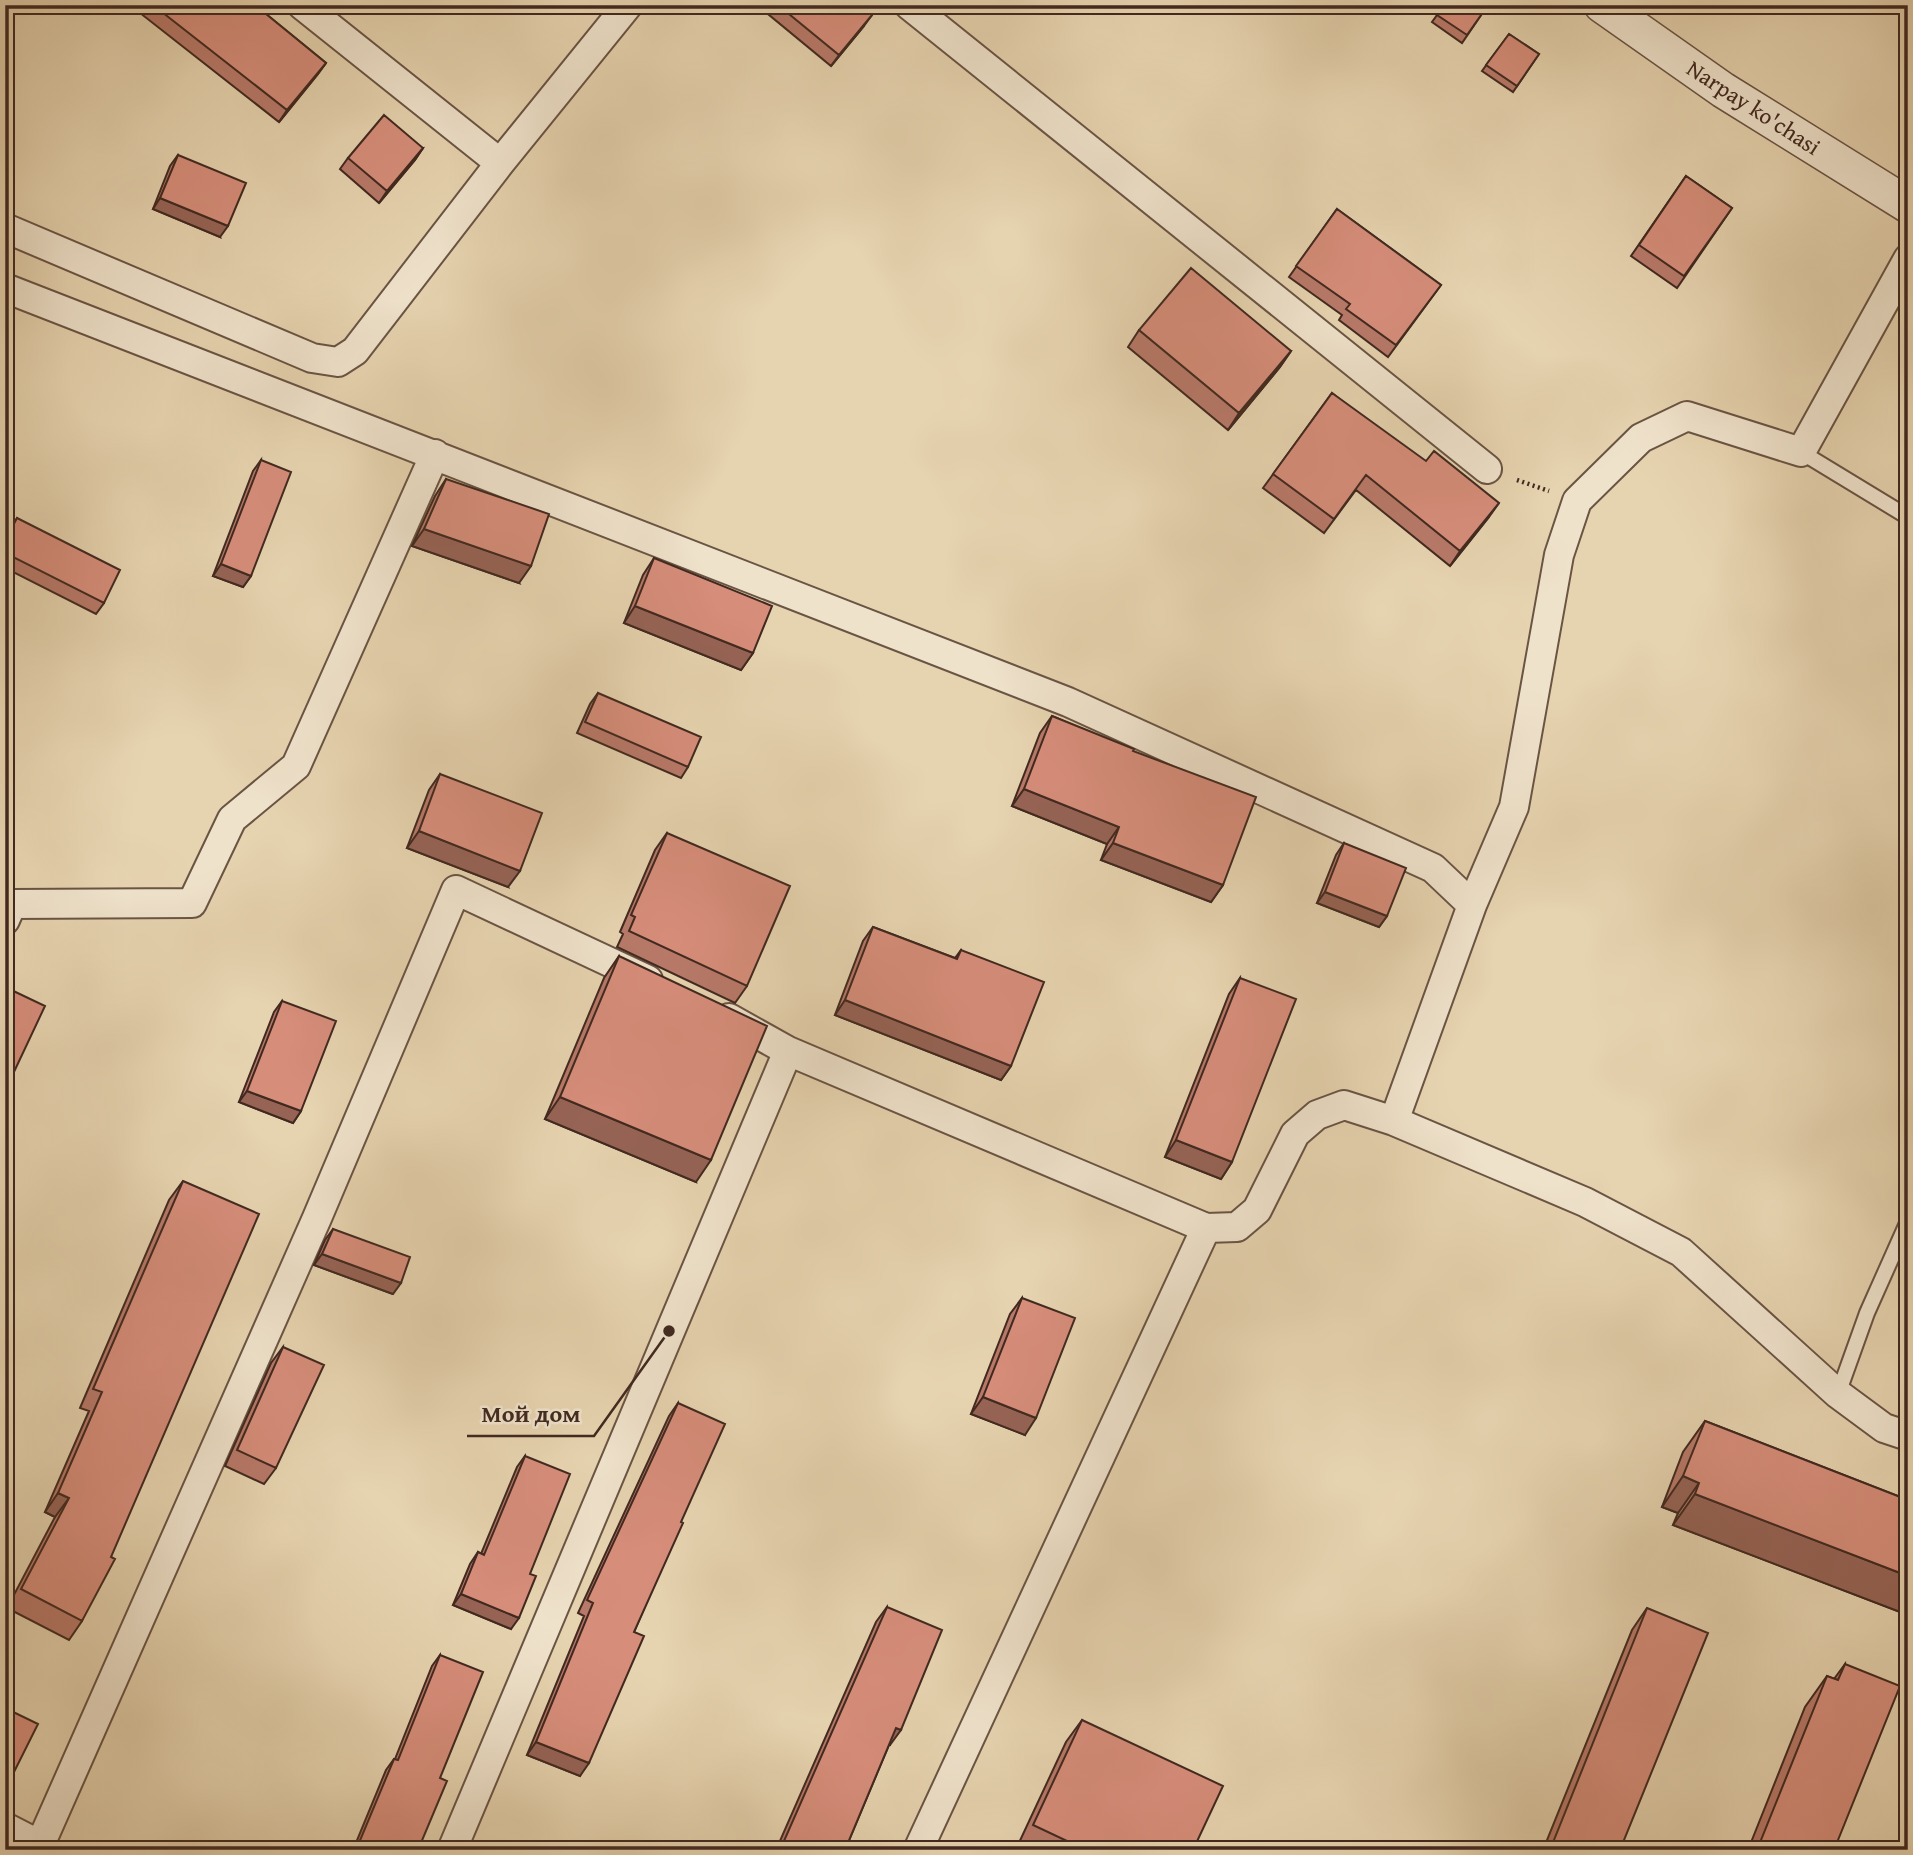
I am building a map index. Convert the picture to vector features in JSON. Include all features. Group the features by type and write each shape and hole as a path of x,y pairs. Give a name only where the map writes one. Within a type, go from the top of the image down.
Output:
{"street":[{"path":"302,5 500,163"},
{"path":"5,228 312,358 338,362 355,351 500,163 628,5"},
{"path":"909,5 1487,469"},
{"name":"Narpay ko'chasi","path":"1602,5 1723,90 1908,205"},
{"path":"1394,1121 1472,905 1514,807 1559,555 1577,501 1641,438 1687,416 1801,453 1908,259"},
{"path":"5,288 1068,702 1433,868 1472,905"},
{"path":"5,920 12,904 192,903 232,819 296,766 435,454"},
{"path":"5,1827 46,1847 456,890 669,990"},
{"path":"706,1007 756,1031 788,1051 1206,1228 1237,1227 1258,1210 1295,1134 1317,1115 1344,1105 1394,1121 1585,1202 1681,1252 1838,1394 1884,1428 1908,1436"},
{"path":"452,1850 788,1051"},
{"path":"918,1850 1206,1228"}],"lane":[{"path":"1801,453 1908,517"},
{"path":"1838,1394 1867,1313 1908,1221"}],"path":[{"path":"1520,481 1561,495"}],"building":[{"path":"153,5 255,5 326,63 287,110"},
{"path":"778,5 861,5 872,15 839,55"},
{"path":"1439,5 1488,5 1467,35 1437,15 1442,8"},
{"path":"1509,34 1539,54 1517,86 1486,65"},
{"path":"384,115 423,148 387,191 348,158"},
{"path":"178,155 246,183 228,226 160,198"},
{"path":"1686,176 1732,208 1684,276 1639,245"},
{"path":"1337,209 1441,285 1396,345 1346,309 1350,304 1296,266"},
{"path":"1191,268 1291,351 1239,413 1139,330"},
{"path":"1332,393 1426,461 1434,451 1499,503 1460,551 1366,475 1334,519 1273,474"},
{"path":"261,460 291,472 251,576 221,564"},
{"path":"446,479 549,514 531,566 424,529"},
{"path":"17,518 120,570 104,603 5,553 5,541"},
{"path":"654,558 772,606 753,653 635,606"},
{"path":"598,693 701,737 688,767 585,722"},
{"path":"1052,716 1134,749 1133,751 1256,797 1223,885 1113,843 1119,827 1024,789"},
{"path":"440,774 542,813 520,871 419,831"},
{"path":"667,833 790,886 747,986 629,931 635,917 631,915"},
{"path":"1344,843 1406,868 1387,916 1325,892"},
{"path":"873,927 957,959 961,950 1044,982 1011,1066 845,1000"},
{"path":"619,956 767,1026 711,1160 560,1097"},
{"path":"1240,978 1296,999 1232,1162 1176,1140"},
{"path":"5,987 45,1006 5,1091"},
{"path":"282,1001 336,1021 301,1111 247,1091"},
{"path":"183,1181 259,1214 111,1557 115,1559 82,1621 21,1589 69,1498 58,1493 102,1392 93,1389"},
{"path":"333,1229 410,1257 401,1283 322,1254"},
{"path":"1022,1298 1075,1318 1036,1418 983,1397"},
{"path":"283,1347 324,1365 276,1468 237,1450"},
{"path":"678,1403 725,1424 634,1632 644,1636 589,1763 536,1742 593,1603 587,1600"},
{"path":"1705,1421 1908,1500 1908,1576 1695,1494 1699,1483 1683,1476"},
{"path":"525,1456 570,1474 530,1574 536,1576 519,1618 461,1594 478,1552 484,1555"},
{"path":"887,1607 942,1630 901,1730 896,1728 845,1850 780,1850"},
{"path":"1647,1608 1708,1633 1620,1850 1550,1850"},
{"path":"440,1655 483,1672 440,1778 447,1781 418,1850 356,1850 394,1759 398,1760"},
{"path":"1845,1664 1900,1686 1834,1850 1757,1850 1827,1676 1838,1680"},
{"path":"5,1708 38,1724 5,1790"},
{"path":"1082,1720 1223,1786 1193,1850 1086,1850 1033,1825"}],"place":[{"name":"Мой дом","path":"669,1331"}]}
